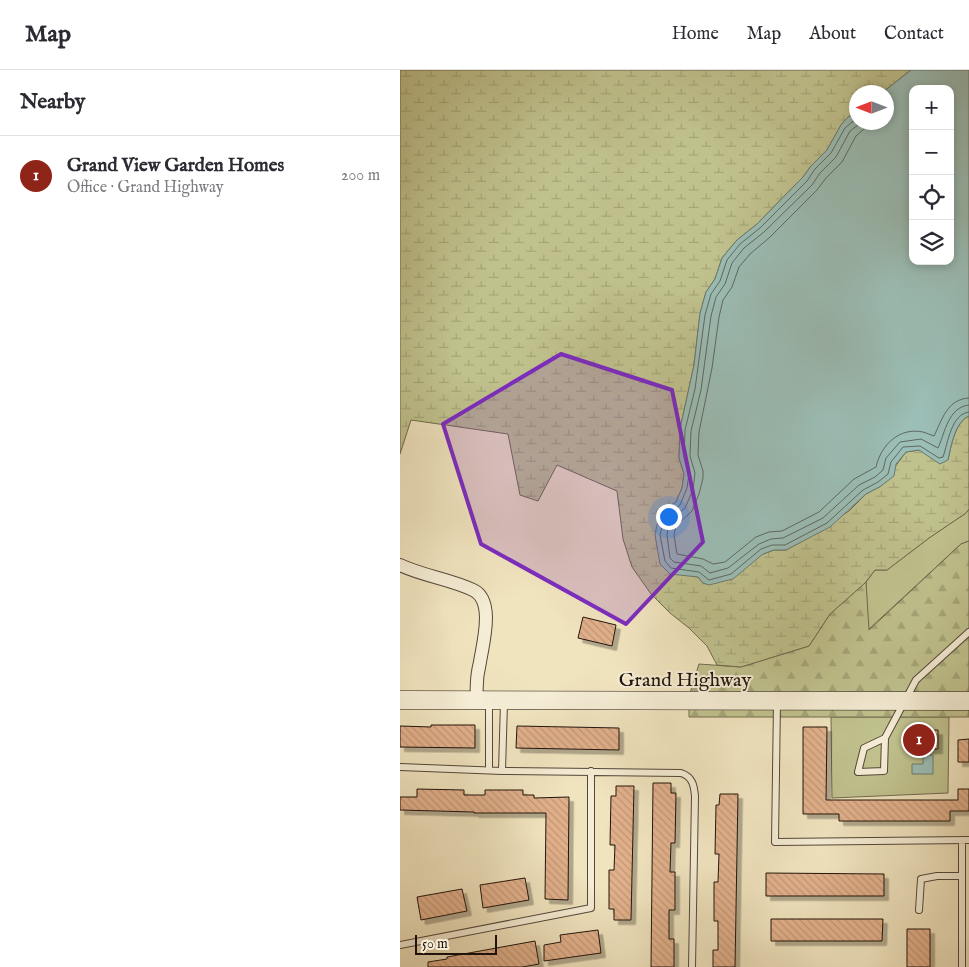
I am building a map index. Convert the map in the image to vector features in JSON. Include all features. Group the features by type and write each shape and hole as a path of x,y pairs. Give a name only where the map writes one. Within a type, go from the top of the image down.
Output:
{"street":[{"path":"400,565 473,590 482,598 486,638 476,686 490,700"},
{"name":"Grand Highway","path":"400,700 969,701"}],"lane":[{"path":"885,738 864,748 858,772 884,771 885,738 916,680 969,632"},
{"path":"489,770 490,700"},
{"path":"490,700 502,771"},
{"path":"777,700 775,842 965,840 962,876 962,967"},
{"path":"400,767 502,771 681,773 687,775 693,782 695,796 692,967"},
{"path":"400,946 591,908 590,771"},
{"path":"919,910 921,879 937,876 962,876"}],"highlighted area":[{"path":"561,354 672,390 703,542 626,624 481,544 443,424"}],"green space":[{"path":"400,70 911,70 892,85 849,85 849,116 841,125 827,150 803,177 757,224 737,240 722,258 715,279 706,292 700,314 694,365 680,429 679,458 684,474 682,488 676,502 668,507 686,575 698,577 703,583 763,554 774,550 786,550 849,511 866,494 881,486 906,452 919,450 948,460 957,429 960,423 969,416 969,509 887,570 875,570 865,583 830,614 809,646 741,667 717,665 707,646 651,594 632,567 623,539 617,491 557,465 538,501 520,495 508,434 411,420 400,454"},
{"path":"969,509 969,541 961,544 868,630 866,582 875,570 887,570"},
{"path":"969,541 969,695 690,693 699,664 741,667 809,646 830,614 866,582 869,630 961,544"},
{"path":"689,704 969,706 969,717 689,717"},
{"path":"831,717 949,717 948,793 832,798"}],"water":[{"path":"911,70 969,70 969,416 960,423 957,429 948,460 940,464 919,450 906,452 896,464 894,476 866,494 830,527 786,550 774,550 763,554 733,579 709,585 703,583 698,577 670,574 660,564 655,535 659,516 676,502 682,488 684,474 679,458 680,429 694,365 700,313 706,292 715,279 722,258 737,240 757,224 803,177 827,150 841,125 848,117 849,130 894,130 894,85 892,85"},
{"path":"923,755 933,755 933,774 912,774 912,764 923,764"}],"building":[{"path":"583,617 616,625 612,646 578,638"},
{"path":"431,725 475,725 475,748 400,747 400,726 431,727"},
{"path":"517,726 619,728 619,750 516,748"},
{"path":"803,727 827,727 826,800 958,800 958,789 969,789 969,811 950,811 950,821 839,821 839,814 803,814"},
{"path":"938,730 938,749 908,750 907,731"},
{"path":"969,739 969,762 958,762 958,740"},
{"path":"653,783 671,783 671,793 676,793 675,843 671,843 670,872 675,872 675,910 669,910 669,939 674,939 674,967 651,967"},
{"path":"616,786 634,786 631,920 614,920 614,909 609,909 609,870 614,870 615,845 610,845 611,796 616,796"},
{"path":"417,789 464,790 464,795 485,795 485,790 523,790 523,795 534,795 534,798 569,797 568,900 545,899 546,813 400,810 400,797 417,797"},
{"path":"720,794 738,794 735,967 713,967 713,950 718,950 718,921 714,921 714,882 718,882 719,854 715,854 716,805 719,805"},
{"path":"766,873 884,874 884,896 766,896"},
{"path":"525,878 529,900 483,908 480,885"},
{"path":"462,889 467,911 421,920 417,897"},
{"path":"771,919 883,919 882,941 771,941"},
{"path":"907,929 930,929 930,967 907,967"},
{"path":"598,930 601,953 544,961 544,945 561,942 560,935"},
{"path":"535,941 539,964 522,967 428,967 428,962 447,959 447,957"}],"place":[{"name":"Grand View Garden Homes","path":"919,740"}]}
